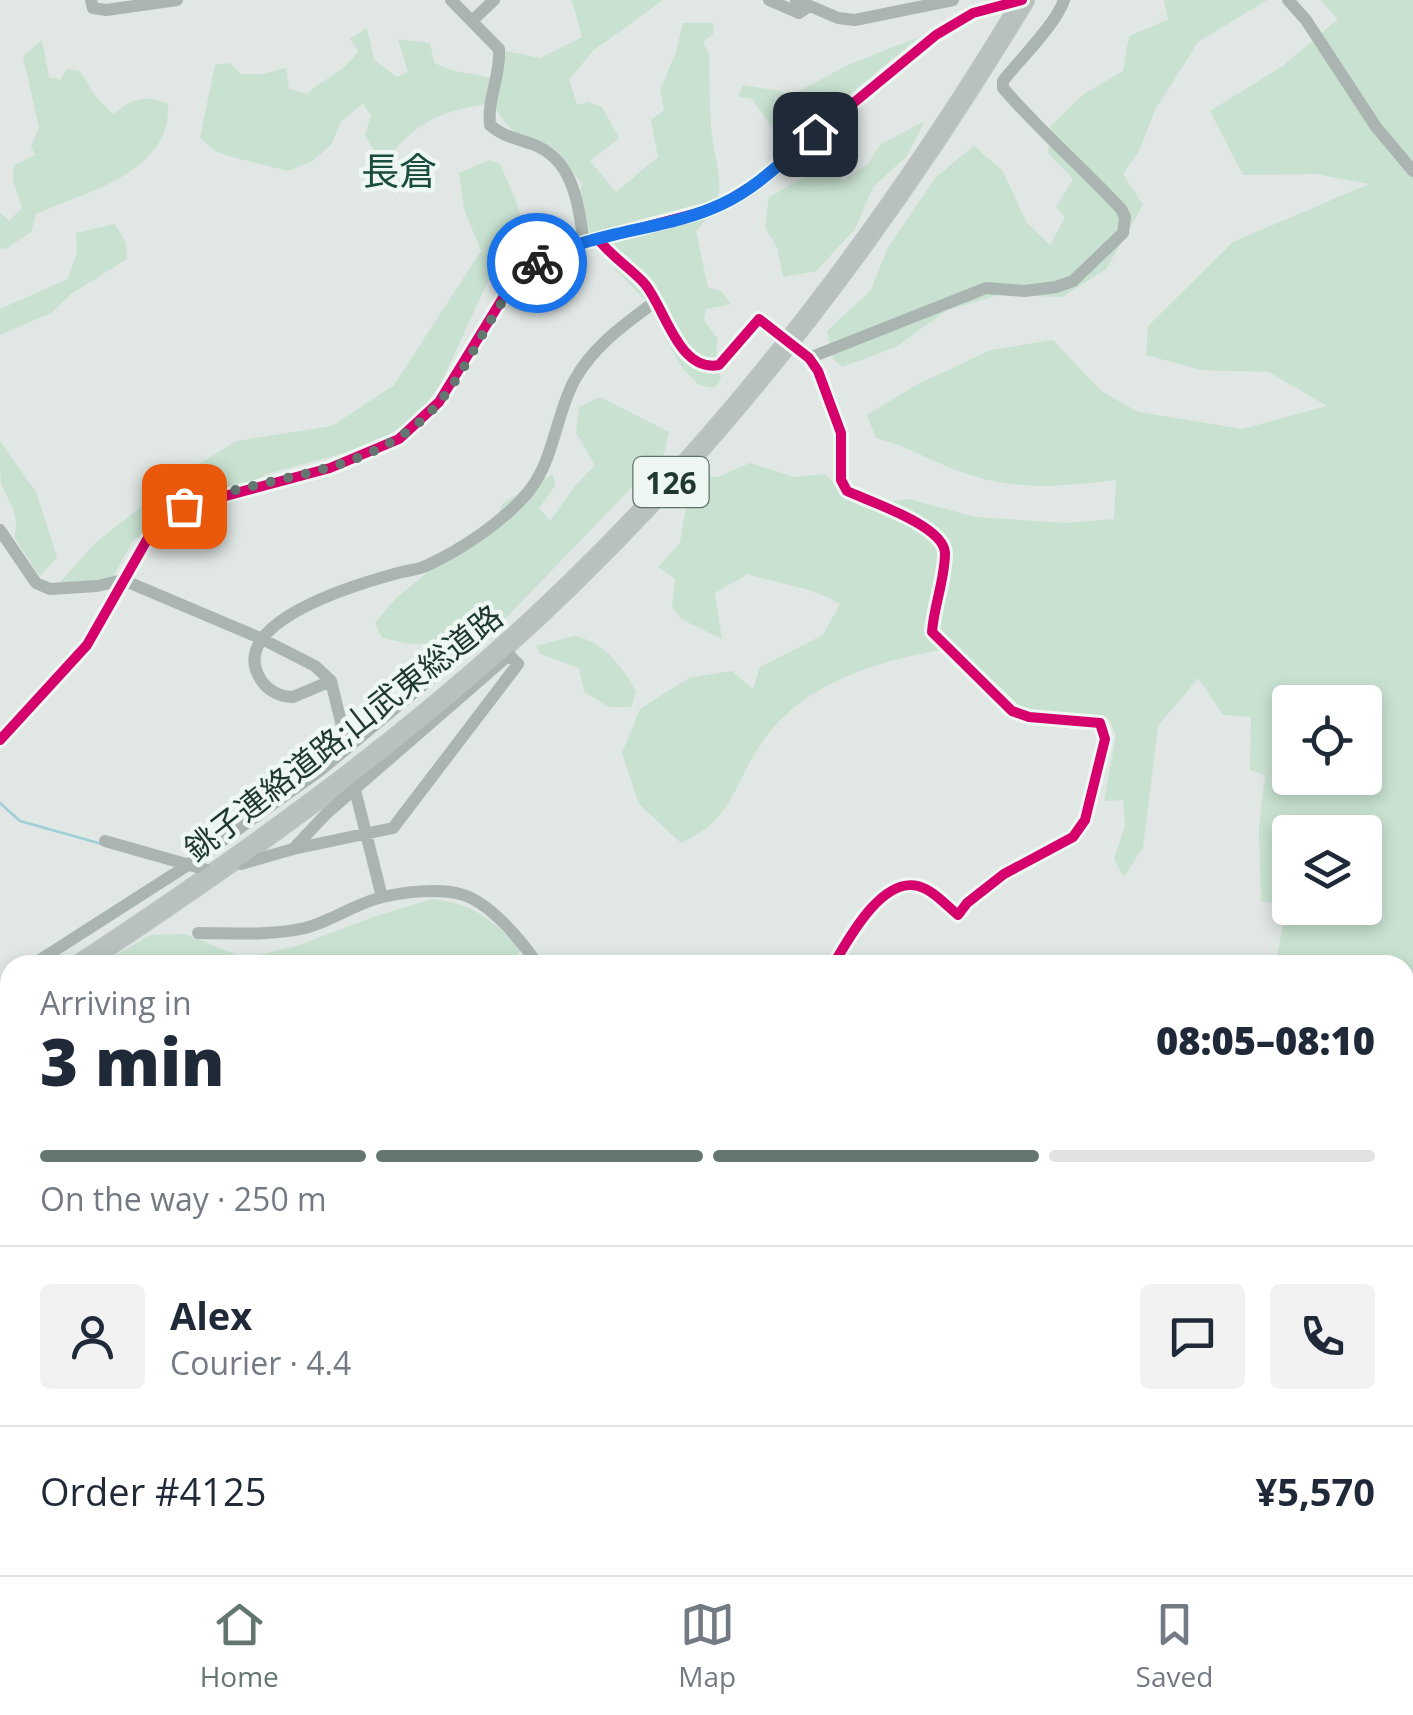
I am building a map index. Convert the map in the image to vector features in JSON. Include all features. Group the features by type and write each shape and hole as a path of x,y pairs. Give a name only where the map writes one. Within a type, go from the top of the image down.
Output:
{"highway":[{"name":"銚子連絡道路;山武東総道路","path":"93,955 312,803 456,688 568,587 682,470 802,327 860,250 972,86 1023,0"}],"street":[{"path":"91,0 93,8 106,10 177,0"},
{"path":"451,0 499,49 488,112 490,125 508,137 551,151 564,167 591,241 644,283 691,358 706,368 719,365 759,319 777,336"},
{"path":"472,21 494,0"},
{"path":"768,0 799,13 803,3 838,18 855,20 953,0"},
{"path":"961,0 973,13"},
{"path":"0,740 87,645 148,538 184,506 366,456 412,430 439,402 504,296 540,261 591,241 724,203 755,184 936,35 973,13 1023,0"},
{"path":"839,955 859,922 880,899 902,886 925,889 958,914 966,903 1004,874 1073,836 1084,820 1106,739 1100,723 1029,717 1012,711 932,632 945,548 939,536 919,524 847,491 841,480 841,433 826,387 810,358 986,288 1025,291 1072,281 1123,233 1122,210 1003,88 1003,81 1044,28 1058,17 1064,0"},
{"path":"1288,0 1306,20 1376,127 1413,172"},
{"path":"331,680 293,697 268,689 258,677 255,654 260,638 306,604 426,567 508,512 538,479 576,378 604,340 656,301"},
{"path":"0,530 36,582 50,589 124,580 315,666 331,680 348,747"},
{"path":"48,955 188,865 348,747 483,635"},
{"path":"242,864 394,828 518,664 509,655 327,812 293,849"},
{"path":"355,790 382,898"},
{"path":"105,841 210,874"},
{"path":"198,933 300,929 382,898 458,893 504,923 530,955"}],"green space":[{"path":"572,0 663,0 594,50 569,79 577,105 588,102 602,107 619,138 590,161 616,192 658,157 651,120 664,110 660,90 683,23 714,23 713,34 703,42 709,54 711,125 719,185 714,206 696,231 708,288 721,291 731,304 706,309 704,321 718,339 721,379 715,388 699,385 683,369 654,309 615,269 589,231 579,200 582,184 563,158 550,146 511,129 493,103 461,109 423,124 390,156 375,152 365,135 371,116 363,103 341,122 331,145 312,161 288,171 215,151 200,138 215,65 229,63 241,74 286,68 289,89 307,94 353,58 358,51 350,39 367,28 374,60 397,77 408,72 398,39 430,43 434,62 499,82 506,51 540,58 582,37"},
{"path":"1164,0 1267,0 1198,42 1155,110 1139,151 1123,174 1143,205 1106,269 1062,297 999,295 947,310 896,347 842,367 833,359 827,331 871,290 887,249 936,177 974,146 1002,170 1027,223 1050,245 1065,217 1056,207 1073,179 1048,153 1051,126 1084,94 1123,71 1129,36 1168,20"},
{"path":"1320,0 1413,0 1413,955 1277,955 1283,925 1382,925 1382,815 1272,815 1272,903 1261,901 1259,829 1265,775 1250,770 1251,717 1223,715 1198,678 1158,726 1143,847 1124,877 1114,859 1125,826 1123,800 1104,801 1116,736 1109,719 1065,729 1021,707 957,647 872,667 819,690 796,706 757,750 720,814 681,843 639,804 622,753 640,709 689,678 732,671 753,689 760,667 823,635 840,604 807,589 748,574 715,593 722,639 681,619 672,607 675,579 658,567 680,543 687,501 700,475 718,477 750,463 794,477 824,474 859,505 909,499 975,517 1066,523 1114,519 1116,480 1043,486 989,480 876,438 867,415 918,384 991,350 1053,340 1101,391 1138,412 1242,429 1327,406 1269,372 1201,370 1146,355 1148,326 1233,242 1369,184 1316,174 1243,175 1210,111 1283,66 1338,19"},
{"path":"919,37 812,126 780,139 752,99 738,96 743,85 790,96 848,65"},
{"path":"42,40 49,77 60,80 67,69 80,71 96,97 113,114 139,100 168,104 165,128 156,147 122,177 36,214 31,232 0,249 0,212 9,221 22,208 13,180 14,165 35,155 31,146 39,128 23,56"},
{"path":"925,121 907,156 873,187 855,229 816,271 783,277 777,247 765,228 769,197 834,161 842,181 867,165 881,144"},
{"path":"489,160 500,164 529,245 487,283 441,383 417,417 371,446 270,473 133,540 113,577 58,585 94,544 179,477 236,441 332,426 394,385 481,251 464,209 459,173"},
{"path":"115,224 126,243 127,259 71,294 51,313 0,335 0,309 68,279 77,252 76,233"},
{"path":"600,397 669,432 664,454 504,620 445,642 412,644 382,638 375,623 397,597 433,568 488,536 503,503 553,474 555,486 539,508 550,521 595,465 576,433 579,407"},
{"path":"0,441 36,492 57,557 40,576 14,537 15,515 1,483"},
{"path":"574,636 603,649 625,673 636,692 631,707 609,707 584,692 579,668 540,654 536,646"},
{"path":"432,899 447,901 481,915 521,949 517,955 257,955 297,946"},
{"path":"185,934 237,955 116,955 150,935"}],"waterway":[{"path":"0,803 20,821 102,844"}],"cycle path":[{"path":"0,740 87,645 148,538 184,507 330,468 399,439 439,402 504,296 539,261 572,246 724,203 755,184 936,35 973,13 1022,0"},
{"path":"598,239 644,283 674,336 693,359 705,365 719,365 759,319 809,358 818,371 841,433 841,480 847,491 920,524 941,543 945,563 932,632 1012,711 1029,717 1100,723 1105,739 1085,820 1073,837 1004,874 958,915 924,888 904,886 891,891 867,913 839,955"}],"way so far":[{"path":"184,506 330,468 400,439 439,402 504,296 537,263"}],"district":[{"name":"長倉","path":"399,170"}],"route":[{"path":"537,263 572,246 724,203 755,184 815,134"}]}
